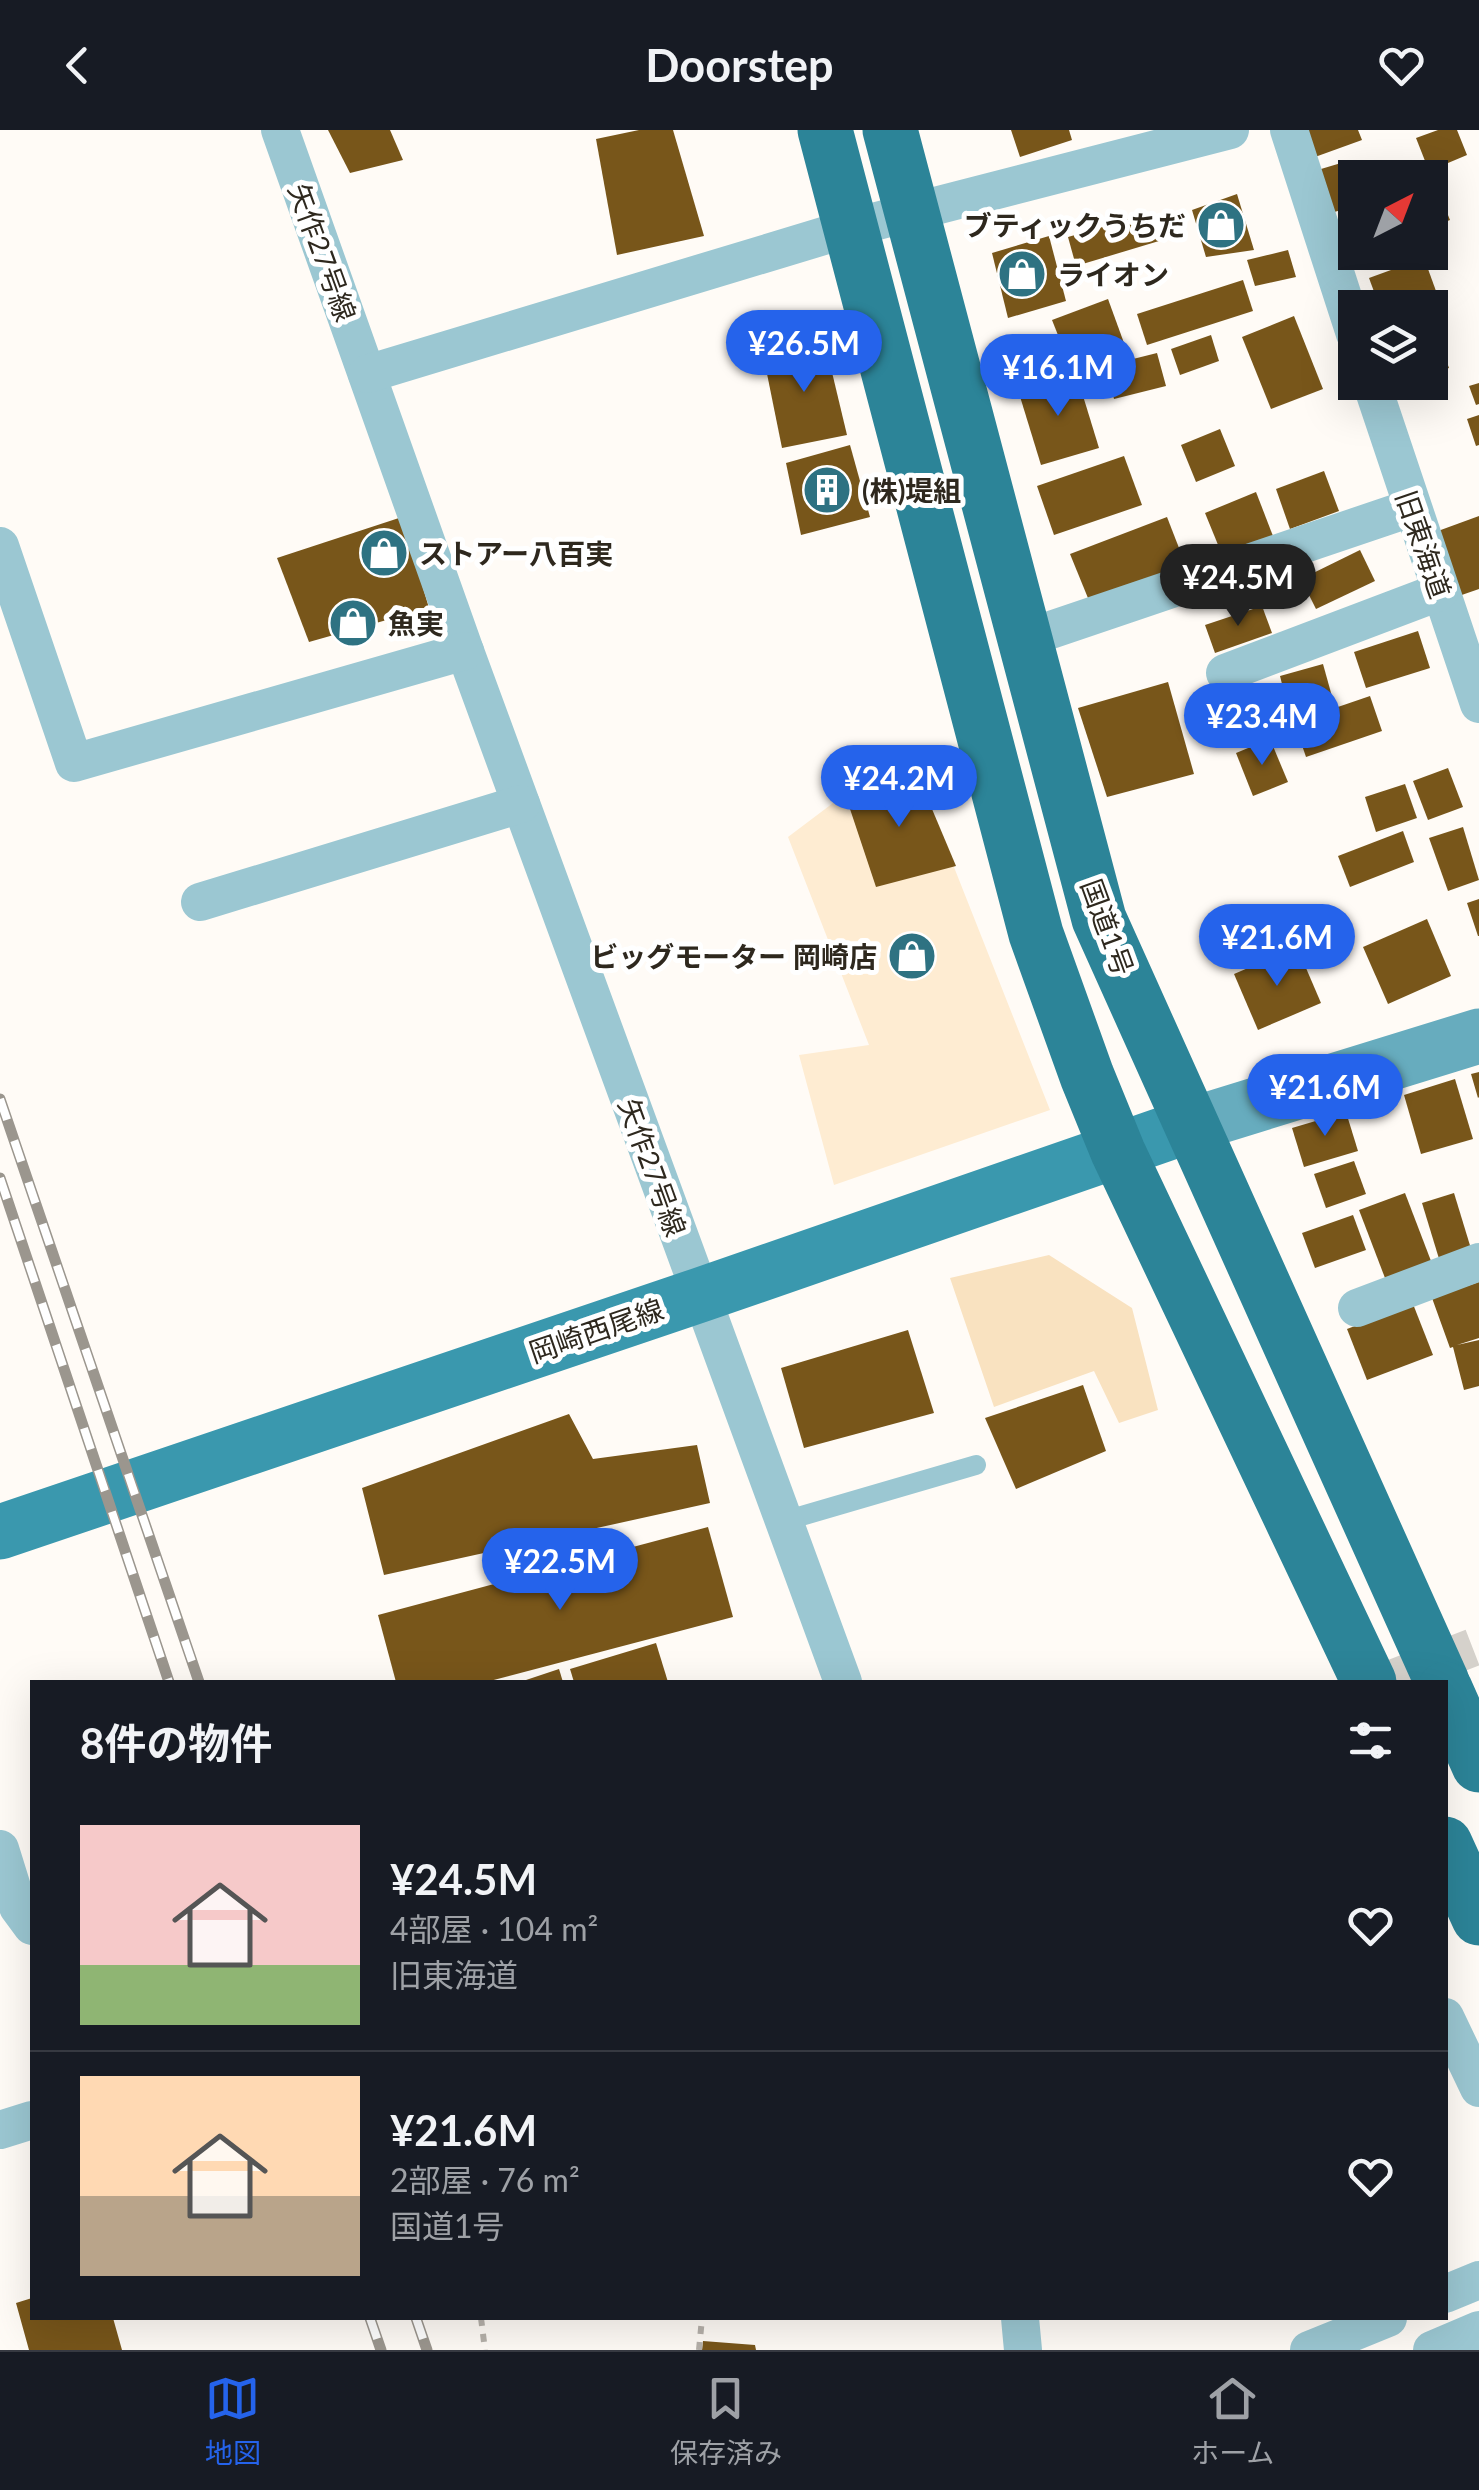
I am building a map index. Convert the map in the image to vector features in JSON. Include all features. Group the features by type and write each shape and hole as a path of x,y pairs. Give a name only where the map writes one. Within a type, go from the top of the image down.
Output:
{"highway":[{"path":"825,130 1036,934 1118,1152 1367,1680"},
{"name":"国道1号","path":"890,130 1100,919 1441,1680"},
{"path":"1448,1697 1479,1765"},
{"path":"1448,1851 1479,1918"}],"main road":[{"name":"岡崎西尾線","path":"0,1532 700,1296 1191,1125"}],"street":[{"name":"矢作27号線","path":"280,130 465,651 842,1680"},
{"path":"367,374 910,211 1230,130"},
{"path":"1290,130 1341,290"},
{"name":"旧東海道","path":"1377,400 1479,704"},
{"path":"1027,638 1411,508"},
{"path":"0,546 74,763 465,651"},
{"path":"1225,673 1439,592"},
{"path":"200,902 521,804"},
{"path":"1191,1125 1479,1036"},
{"path":"1357,1308 1479,1262"},
{"path":"0,1849 17,1915"},
{"path":"1448,2023 1479,2088"},
{"path":"0,2130 30,2121"},
{"path":"1448,2293 1479,2280"},
{"path":"1020,2320 1023,2350"},
{"path":"1308,2350 1383,2320"},
{"path":"1432,2350 1479,2330"}],"lane":[{"path":"784,1521 976,1465"}],"path":[{"path":"481,2320 485,2350"},
{"path":"699,2350 702,2320"}],"shaded area":[{"name":"ビッグモーター 岡崎店","path":"916,771 1050,1110 834,1185 799,1055 869,1045 788,837 845,794"},
{"path":"1049,1255 1132,1308 1158,1410 1119,1423 1094,1371 994,1407 950,1278"}],"building":[{"path":"328,130 390,130 403,160 350,173"},
{"path":"639,130 673,130 704,236 617,255 596,139"},
{"path":"1011,130 1069,130 1072,140 1020,157"},
{"path":"1305,130 1358,130 1362,140 1315,157"},
{"path":"1438,130 1457,130 1467,155 1448,163 1425,160 1416,138"},
{"path":"1338,164 1338,211 1324,215 1311,172"},
{"path":"1237,194 1254,250 1206,257 1192,210"},
{"path":"1151,213 1159,241 1076,266 1068,237"},
{"path":"1049,236 1066,301 1008,318 992,253"},
{"path":"1288,250 1296,277 1255,286 1247,260"},
{"path":"1391,270 1428,270 1436,290 1373,290 1369,278"},
{"path":"1243,280 1253,311 1147,345 1137,314"},
{"path":"1108,299 1124,343 1069,363 1052,320"},
{"path":"1294,316 1323,389 1271,409 1242,337"},
{"path":"1211,335 1219,361 1180,375 1171,349"},
{"path":"825,343 847,435 782,448 763,354"},
{"path":"1157,353 1166,386 1114,399 1105,366"},
{"path":"1076,373 1099,448 1041,465 1018,390"},
{"path":"1479,383 1479,404 1476,405 1469,386"},
{"path":"1479,415 1479,445 1476,446 1467,419"},
{"path":"1220,429 1235,466 1196,482 1181,445"},
{"name":"(株)堤組","path":"850,445 870,517 801,535 786,463"},
{"path":"1124,456 1142,505 1054,535 1037,486"},
{"path":"1324,471 1339,511 1290,529 1276,489"},
{"path":"1256,492 1273,536 1223,557 1205,513"},
{"path":"1479,516 1479,589 1453,598 1427,535"},
{"path":"402,517 429,608 309,642 277,558"},
{"path":"1167,517 1186,566 1090,603 1070,554"},
{"path":"1360,550 1375,581 1316,609 1301,579"},
{"path":"1262,606 1272,633 1215,653 1205,625"},
{"path":"1418,631 1430,668 1366,688 1354,652"},
{"path":"1323,664 1333,700 1289,712 1280,676"},
{"path":"1168,682 1194,774 1107,797 1078,708"},
{"path":"1258,686 1273,724 1228,740 1214,701"},
{"path":"1370,696 1382,731 1306,757 1294,722"},
{"path":"1270,739 1288,782 1253,796 1236,753"},
{"path":"1448,768 1463,807 1428,820 1413,781"},
{"path":"916,771 956,866 876,887 845,794"},
{"path":"1405,784 1417,818 1376,832 1365,797"},
{"path":"1463,827 1479,880 1448,891 1429,838"},
{"path":"1403,831 1414,862 1350,887 1338,856"},
{"path":"1479,899 1479,936 1478,936 1467,903"},
{"path":"1427,919 1451,976 1388,1004 1363,947"},
{"path":"1297,947 1321,1003 1258,1030 1234,974"},
{"path":"1479,1072 1479,1097 1478,1098 1471,1074"},
{"path":"1455,1079 1473,1139 1421,1154 1404,1095"},
{"path":"1346,1112 1358,1151 1304,1167 1292,1128"},
{"path":"1354,1161 1366,1194 1326,1208 1314,1174"},
{"path":"1405,1193 1431,1261 1385,1278 1359,1210"},
{"path":"1454,1193 1472,1252 1440,1262 1422,1203"},
{"path":"1353,1215 1366,1250 1315,1268 1302,1233"},
{"path":"1479,1282 1479,1338 1457,1345 1479,1340 1479,1386 1464,1390 1453,1347 1450,1348 1432,1298"},
{"path":"1413,1304 1433,1355 1367,1380 1347,1329"},
{"path":"908,1330 934,1413 804,1448 781,1368"},
{"path":"1083,1385 1106,1451 1016,1489 985,1418"},
{"path":"569,1414 593,1459 697,1445 710,1503 384,1575 362,1488"},
{"path":"708,1527 733,1617 494,1680 395,1680 378,1615"},
{"path":"656,1643 667,1680 573,1680 570,1669"},
{"path":"559,1669 562,1680 526,1680"},
{"path":"30,2299 30,2320 114,2320 122,2350 29,2350 16,2303"},
{"path":"703,2341 755,2345 756,2350 702,2350"}],"tunnel":[{"path":"1389,1680 1479,1645"}],"railway":[{"path":"0,1099 198,1680"},
{"path":"0,1178 168,1680"},
{"path":"371,2320 381,2350"},
{"path":"417,2320 427,2350"}],"place":[{"name":"ブティックうちだ","path":"1221,225"},
{"name":"ライオン","path":"1022,274"},
{"name":"(株)堤組","path":"827,490"},
{"name":"ストアー八百実","path":"384,553"},
{"name":"魚実","path":"353,623"},
{"name":"ビッグモーター 岡崎店","path":"912,956"}]}
